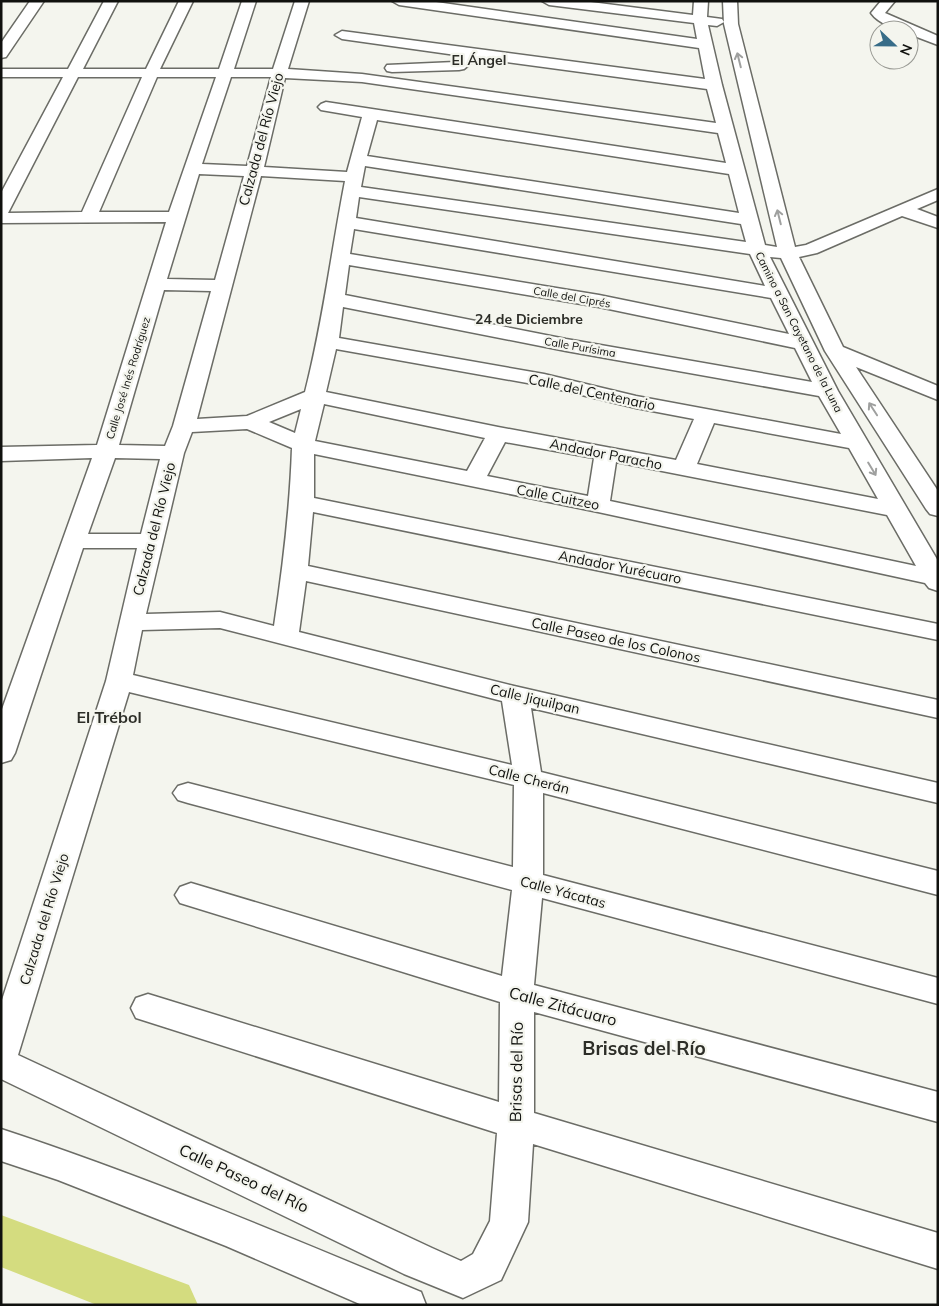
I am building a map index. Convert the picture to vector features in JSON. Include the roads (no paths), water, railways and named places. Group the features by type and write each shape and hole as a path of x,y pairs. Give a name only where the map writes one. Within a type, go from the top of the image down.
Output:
{"street":[{"path":"1,54 37,1"},
{"path":"1,210 111,1"},
{"path":"88,218 151,73 186,1"},
{"name":"Calle José Inés Rodríguez","path":"1,753 73,541 106,451 176,217 249,1"},
{"name":"Calzada del Río Viejo","path":"1,1056 119,681 131,622 173,453 184,426 272,106 279,73 302,1"},
{"path":"399,1 706,45"},
{"path":"550,1 731,24"},
{"name":"Camino a San Cayetano de la Luna","path":"701,1 700,20 714,85 757,250 802,343 856,443 897,510 936,580"},
{"name":"Camino a San Cayetano de la Luna","path":"730,1 731,24 788,254 835,351 928,475 938,509"},
{"path":"888,1 878,14 938,41"},
{"path":"539,21 564,2"},
{"path":"342,35 714,85"},
{"path":"332,76 366,68 460,66 474,53"},
{"path":"1,73 279,73 362,78 452,89 726,129"},
{"path":"326,106 736,170"},
{"path":"285,636 295,570 302,503 303,445 328,342 346,222 355,176 371,114"},
{"path":"192,169 253,170 355,176 749,220"},
{"path":"355,176 757,250 788,254 811,249 938,194"},
{"path":"903,210 938,223"},
{"path":"1,218 176,217"},
{"path":"346,222 779,294"},
{"name":"Calle del Ciprés","path":"341,258 598,301 802,343"},
{"path":"157,284 221,286"},
{"name":"Calle Purísima","path":"333,299 566,345 828,391"},
{"name":"Calle del Centenario","path":"328,342 544,380 636,402 856,443"},
{"path":"544,380 566,345"},
{"path":"835,351 938,394"},
{"path":"250,422 315,396"},
{"name":"Andador Paracho","path":"315,396 498,434 606,453 897,510"},
{"path":"683,469 708,415"},
{"name":"Calle Cuitzeo","path":"184,426 250,422 303,445 598,505 936,580"},
{"path":"473,481 498,434"},
{"path":"1,454 106,451 173,453"},
{"path":"598,505 606,453"},
{"name":"Andador Yurécuaro","path":"302,503 938,632"},
{"path":"73,541 152,540"},
{"name":"Calle Paseo de los Colonos","path":"295,570 938,709"},
{"name":"Calle Jiquilpan","path":"131,622 220,620 514,695 938,793"},
{"name":"Calle Cherán","path":"119,681 528,778 938,883"},
{"name":"Brisas del Río","path":"488,1267 509,1222 516,1123 517,994 528,883 528,778 518,709 514,695"},
{"name":"Calle Yácatas","path":"188,792 938,991"},
{"name":"Calle Zitácuaro","path":"191,895 517,994 938,1107"},
{"path":"148,1008 516,1123 938,1251"},
{"name":"Calle Paseo del Río","path":"1,1063 418,1261 463,1280 488,1267"},
{"path":"1,1145 64,1166 221,1227 407,1305"}],"waterway":[{"path":"1,1241 169,1305"}],"district":[{"name":"El Ángel","path":"479,60"},
{"name":"24 de Diciembre","path":"529,319"},
{"name":"El Trébol","path":"109,717"},
{"name":"Brisas del Río","path":"644,1048"}]}
